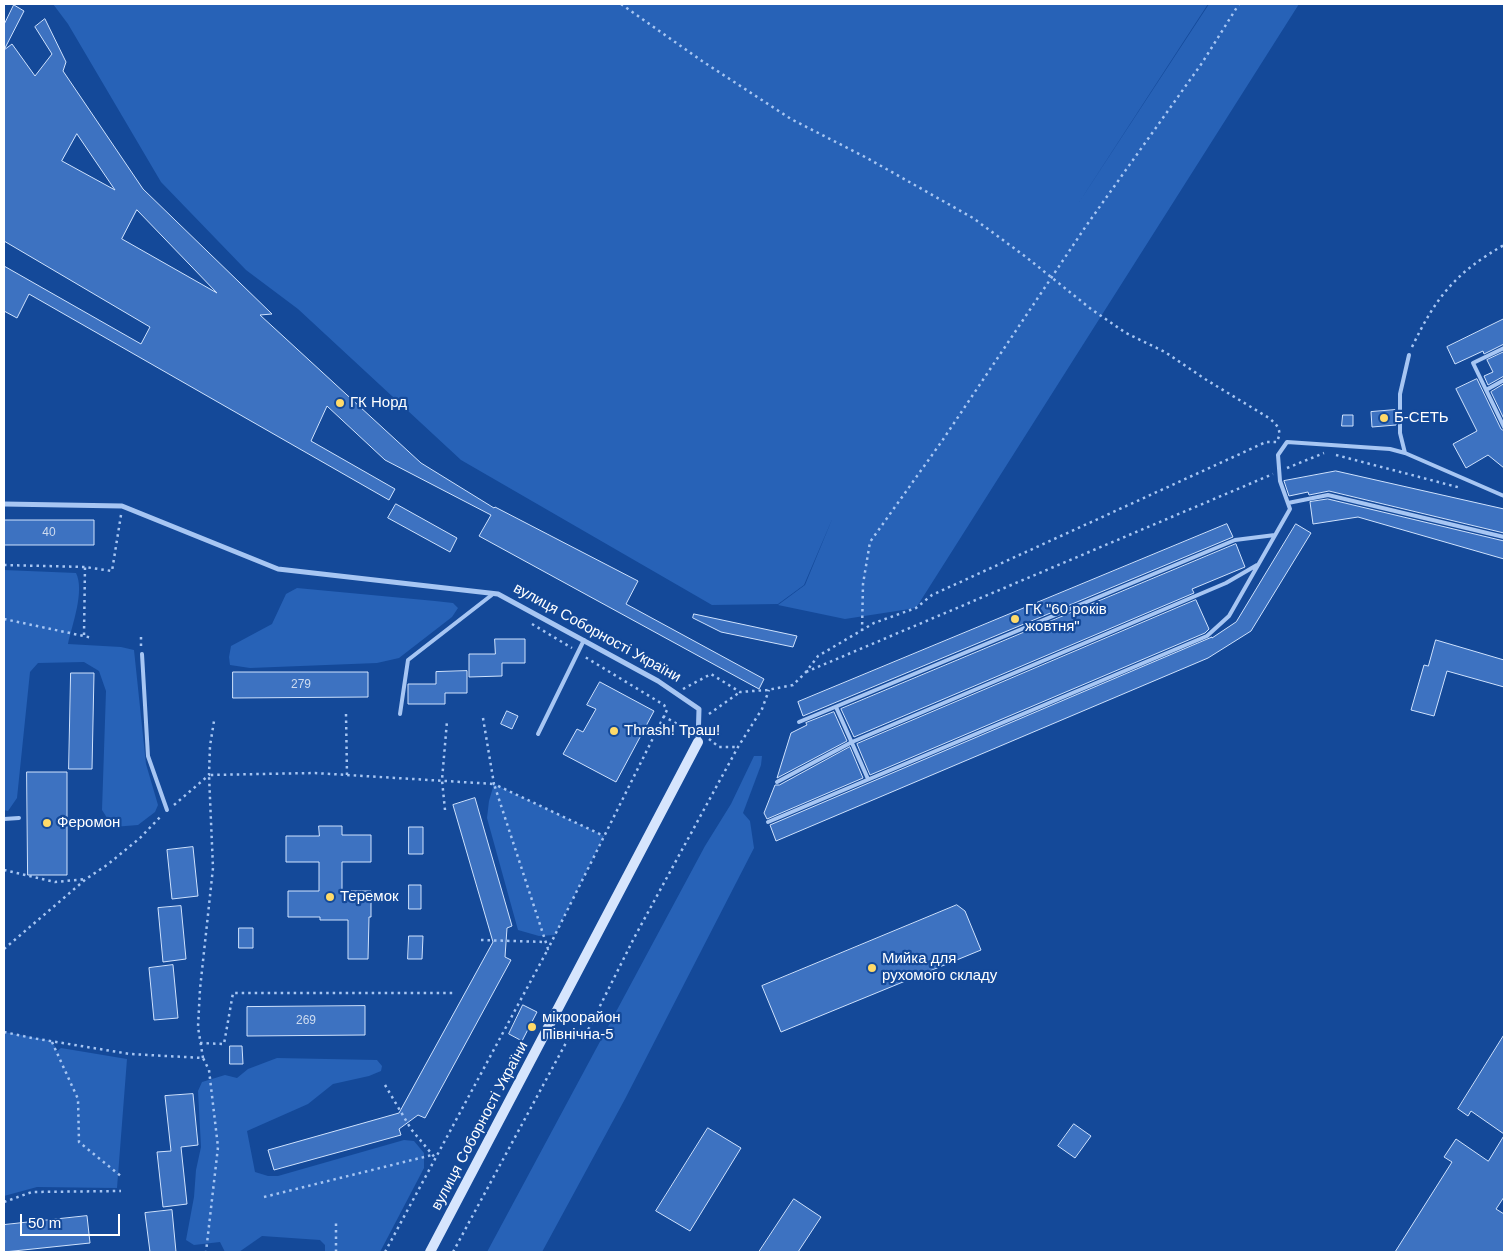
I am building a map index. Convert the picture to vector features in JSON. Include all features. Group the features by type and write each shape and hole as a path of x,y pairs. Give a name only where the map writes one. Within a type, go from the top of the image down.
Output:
{"street":[{"path":"4,504 122,506"},
{"name":"вулиця Соборності України","path":"122,506 278,569 498,594 658,681 698,709 698,742 430,1252"}],"lane":[{"path":"1504,348 1474,363 1504,427"},
{"path":"1405,453 1400,433 1400,394 1409,355"},
{"path":"1486,390 1504,380"},
{"path":"768,822 1207,636 1229,616 1290,509 1280,481 1278,454 1287,442 1390,449 1405,453 1504,496"},
{"path":"1288,504 1328,495 1504,537"},
{"path":"799,722 1234,540 1275,535"},
{"path":"776,782 852,742 1226,583 1258,565"},
{"path":"400,714 408,660 493,594"},
{"path":"538,734 584,640"},
{"path":"142,654 148,756 167,810"},
{"path":"836,707 868,779"},
{"path":"4,818 19,818"}],"path":[{"path":"621,4 702,61 791,119 867,158 973,218 1091,309 1126,333 1166,352 1205,379 1269,418 1278,425 1280,436 1276,443"},
{"path":"862,631 863,584 870,542 942,441 1086,226 1202,63 1239,4"},
{"path":"1409,355 1426,318 1441,295 1466,269 1504,245"},
{"path":"698,721 740,692 770,690 793,685 818,656 874,623 916,608 932,596 1015,556 1266,442 1287,442"},
{"path":"806,672 1326,452"},
{"path":"1335,454 1466,489"},
{"path":"1272,469 1272,474"},
{"path":"4,565 85,567 112,571 122,506"},
{"path":"84,636 85,567"},
{"path":"4,619 93,638"},
{"path":"385,1252 548,949 667,710 664,705 553,638"},
{"path":"675,693 711,674 740,692"},
{"path":"453,1252 574,1028 586,1034 634,938 738,747 762,709 770,690"},
{"path":"346,714 347,775"},
{"path":"482,718 494,784 548,949"},
{"path":"206,1252 218,1147 209,1070 203,1058 198,1027 200,989 213,868 210,746 214,721"},
{"path":"446,810 442,780 447,721"},
{"path":"4,949 86,879 106,866 140,838 167,810 210,775 315,773 494,784 604,836"},
{"path":"4,870 55,882 86,879"},
{"path":"481,940 546,942"},
{"path":"200,1043 224,1044 233,992 453,993"},
{"path":"4,1032 130,1054 203,1058"},
{"path":"52,1041 78,1098 78,1142 122,1177"},
{"path":"384,1085 411,1129 436,1159"},
{"path":"264,1197 432,1155"},
{"path":"4,1202 32,1192 122,1191"},
{"path":"336,1222 336,1252"}],"shaded area":[{"path":"53,4 1208,4 1076,207 1209,4 1299,4 916,608 845,619 778,605 805,585 833,517 804,585 778,604 712,605 461,460 298,309 246,270 161,182 68,24"},
{"path":"4,570 76,573 79,589 78,598 68,644 121,647 134,650 146,764 158,805 155,812 138,825 113,827 102,810 106,691 99,671 84,662 38,663 30,672 17,798 8,811 4,810"},
{"path":"297,588 453,603 458,608 452,617 399,658 377,663 250,668 230,665 231,646 272,624 286,594"},
{"path":"754,756 762,756 761,765 743,813 750,821 754,848 625,1099 542,1252 487,1252 705,846 731,804"},
{"path":"494,784 604,836 555,935 539,936 518,930 487,818"},
{"path":"4,1032 52,1041 57,1051 61,1048 127,1059 117,1188 37,1187 4,1196"},
{"path":"277,1058 377,1060 382,1066 381,1071 369,1076 333,1084 308,1104 247,1131 255,1172 268,1176 278,1176 404,1140 414,1141 424,1153 424,1168 380,1252 325,1252 325,1245 320,1240 262,1236 239,1252 225,1252 220,1242 194,1245 186,1240 201,1147 198,1091 202,1082 225,1075 237,1078 248,1069"}],"building":[{"path":"14,5 24,11 4,50 4,25"},
{"path":"45,19 66,62 63,71 143,189 272,314 260,315 421,463 494,508 638,581 626,604 764,679 759,689 479,536 491,515 385,460 327,406 311,441 395,489 389,500 29,294 17,318 4,311 4,266 141,344 150,327 4,241 4,50 12,44 35,76 52,54 35,27","holes":["77,134 115,190 62,161","137,210 217,293 122,239"]},
{"path":"1504,319 1504,344 1484,354 1483,351 1455,364 1447,347"},
{"path":"1504,352 1504,376 1488,385 1484,376 1493,372 1487,360"},
{"path":"1477,379 1501,429 1504,431 1504,468 1488,455 1466,468 1453,444 1477,431 1456,389"},
{"path":"1504,384 1504,419 1491,392"},
{"name":"Б-СЕТЬ","path":"1395,410 1396,425 1372,427 1371,412"},
{"path":"1343,415 1353,415 1353,426 1342,426"},
{"path":"1336,471 1504,509 1504,533 1329,491 1309,495 1308,492 1289,496 1284,481"},
{"path":"1328,499 1504,541 1504,559 1358,517 1313,524 1310,502"},
{"path":"396,504 457,538 450,552 388,518"},
{"path":"4,520 94,520 94,545 4,545"},
{"name":"ГК \"60 років жовтня\"","path":"1227,524 1233,537 803,716 798,702"},
{"path":"1296,524 1311,533 1251,631 1208,658 776,841 770,825 1212,638 1236,622"},
{"path":"1236,544 1245,567 1192,589 1194,593 854,737 841,709"},
{"path":"1196,600 1209,629 1205,633 870,775 857,744"},
{"path":"694,614 797,636 793,647 721,632 693,618"},
{"path":"495,639 525,639 525,663 502,663 502,676 469,677 469,654 495,654"},
{"path":"1436,640 1504,660 1504,687 1447,671 1434,716 1411,710 1424,665 1428,666"},
{"path":"467,671 467,693 445,693 445,704 408,704 408,684 436,684 436,672"},
{"path":"233,672 368,672 368,697 233,698"},
{"path":"71,673 94,673 92,769 69,769"},
{"name":"Thrash! Траш!","path":"600,682 654,711 616,782 563,754 577,729 583,732 596,709 587,705"},
{"path":"507,711 518,716 512,729 501,724"},
{"path":"834,712 847,741 777,778 791,733 807,725 806,723"},
{"path":"850,747 863,778 767,819 764,813 775,785 779,785"},
{"name":"Феромон","path":"27,772 67,772 67,875 28,875"},
{"path":"475,798 512,926 507,928 505,957 511,960 425,1118 418,1115 399,1129 401,1135 274,1170 268,1150 399,1113 493,942 453,805"},
{"name":"Теремок","path":"319,826 342,826 342,835 371,835 371,862 342,862 342,891 371,891 368,959 348,959 348,920 320,920 320,917 288,917 288,891 319,891 319,862 286,862 286,836 319,836"},
{"path":"409,827 423,827 423,854 409,854"},
{"path":"193,847 198,896 172,899 167,850"},
{"path":"409,885 421,885 421,909 409,909"},
{"name":"Мийка для рухомого складу","path":"957,905 965,911 981,950 781,1032 762,986"},
{"path":"181,906 186,959 163,962 158,908"},
{"path":"239,928 253,928 253,948 239,948"},
{"path":"409,936 423,936 422,959 408,959"},
{"path":"173,965 178,1018 154,1020 149,968"},
{"path":"523,1005 537,1012 522,1041 509,1034"},
{"path":"365,1006 365,1035 247,1036 247,1007"},
{"path":"1504,1035 1504,1134 1471,1111 1468,1116 1458,1109"},
{"path":"230,1046 242,1046 243,1064 230,1064"},
{"path":"193,1094 198,1145 181,1147 187,1204 163,1207 157,1152 171,1151 165,1096"},
{"path":"1074,1124 1091,1136 1075,1158 1058,1146"},
{"path":"708,1128 741,1148 690,1231 656,1211"},
{"path":"1504,1136 1504,1197 1496,1209 1504,1214 1504,1252 1395,1252 1452,1162 1444,1157 1456,1139 1488,1161"},
{"path":"794,1199 821,1217 798,1252 759,1252"},
{"path":"172,1210 176,1252 150,1252 145,1213"},
{"path":"87,1216 90,1243 4,1252 4,1225"}],"place":[{"name":"ГК Норд","path":"340,403"},
{"name":"Б-СЕТЬ","path":"1384,418"},
{"name":"ГК \"60 років жовтня\"","path":"1015,619"},
{"name":"Thrash! Траш!","path":"614,731"},
{"name":"Феромон","path":"47,823"},
{"name":"Теремок","path":"330,897"},
{"name":"Мийка для рухомого складу","path":"872,968"},
{"name":"мікрорайон Північна-5","path":"532,1027"}]}
